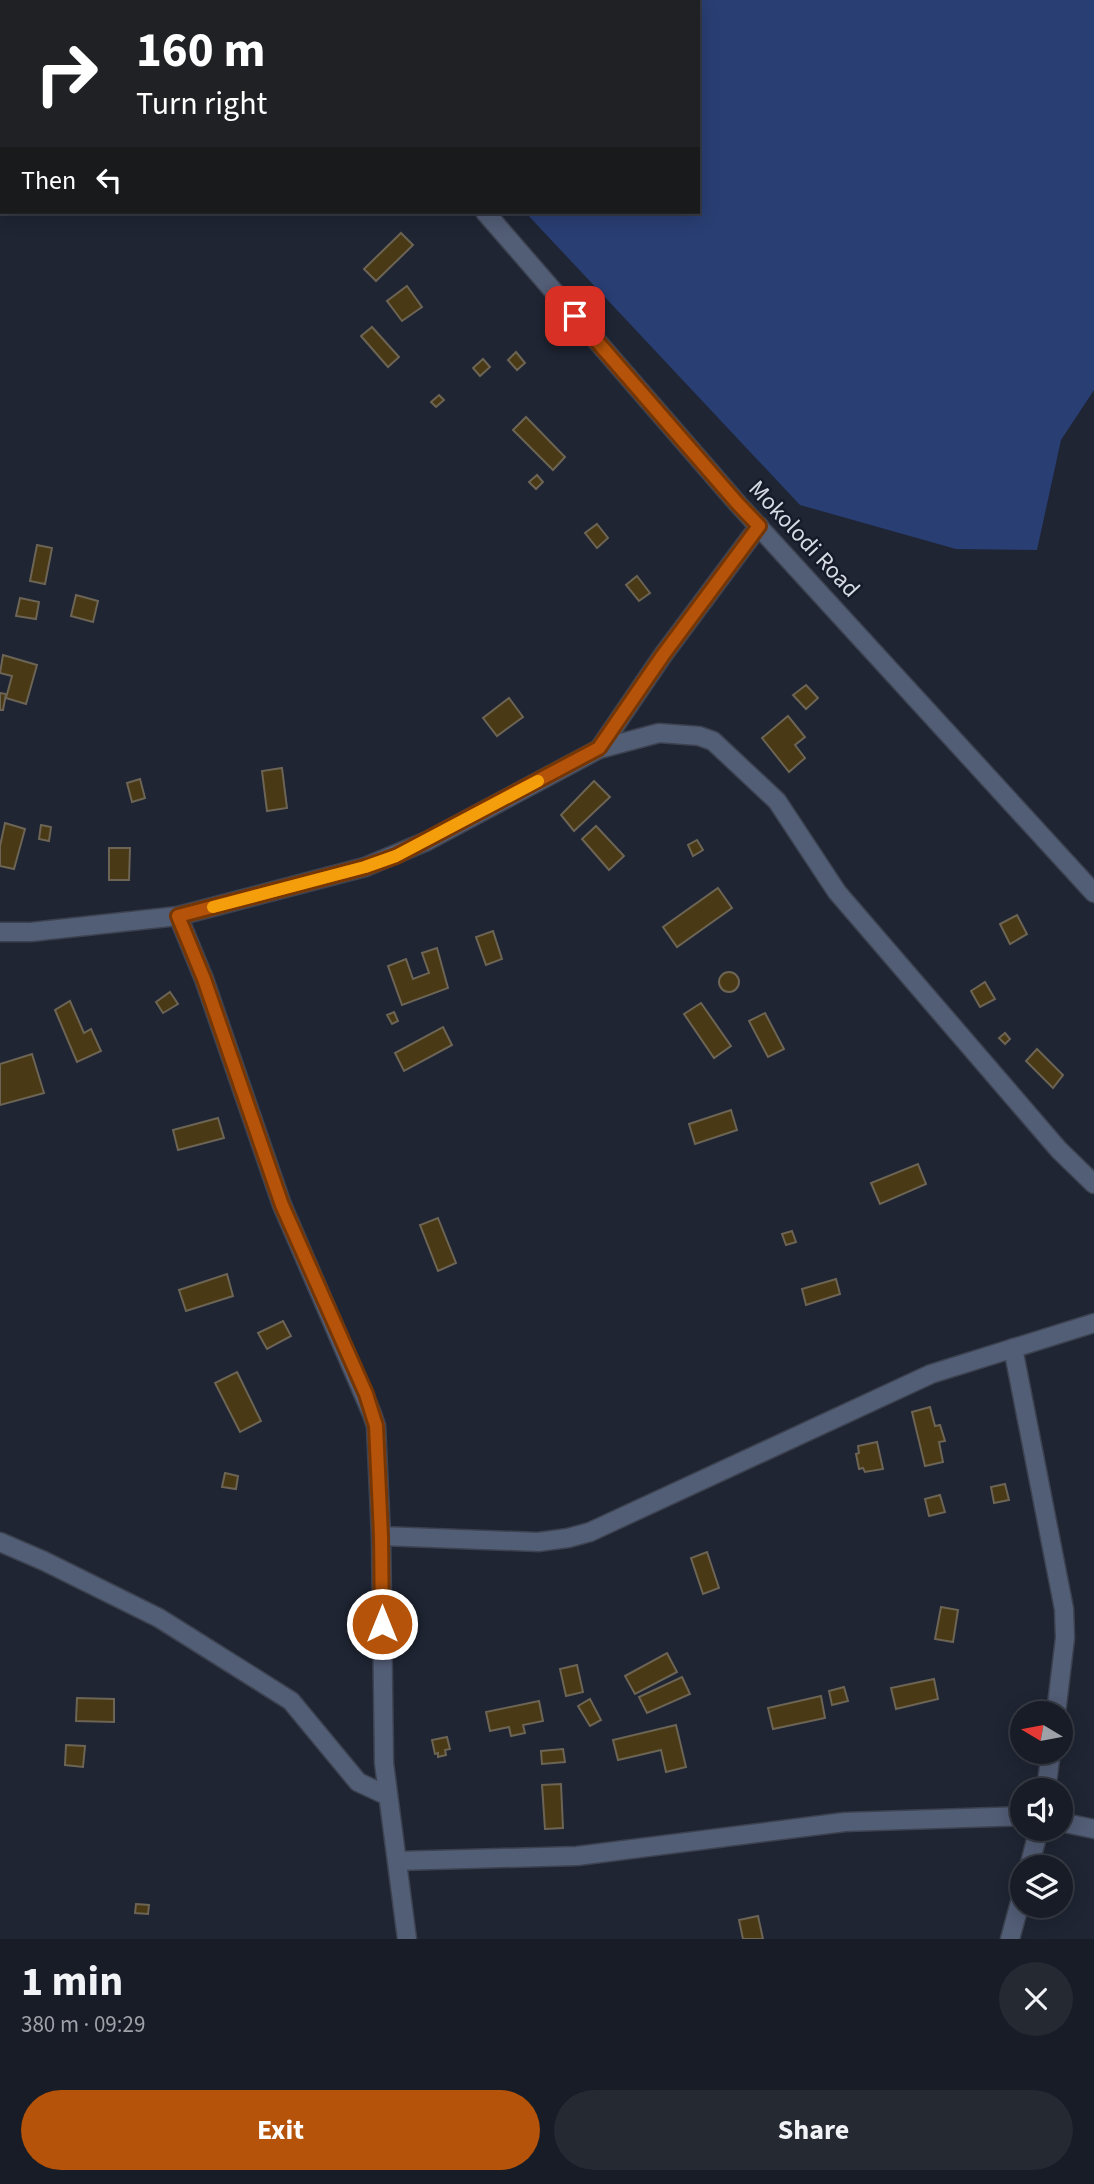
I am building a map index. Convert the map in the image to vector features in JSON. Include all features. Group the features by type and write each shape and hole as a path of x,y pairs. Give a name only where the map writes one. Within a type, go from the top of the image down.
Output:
{"street":[{"name":"Mokolodi Road","path":"487,214 738,504 1094,893"},
{"path":"599,748 663,655 759,526"},
{"path":"0,932 31,932 178,916 365,867 396,856 599,748 659,733 699,736 713,741 777,801 837,892 1059,1150 1094,1184"},
{"path":"178,916 204,979 282,1205 376,1426 381,1536 384,1763 407,1939"},
{"path":"381,1536 538,1542 590,1532 930,1374 1094,1323"},
{"path":"1013,1348 1064,1609 1065,1648 1058,1701"},
{"path":"0,1542 159,1618 291,1701 358,1782 388,1796"},
{"path":"397,1861 577,1856 845,1822 1010,1816"},
{"path":"1073,1825 1094,1829"},
{"path":"1010,1939 1016,1918"}],"shaded area":[{"path":"700,0 1094,0 1094,390 1061,440 1037,550 956,549 800,505 527,214 700,214"}],"building":[{"path":"401,233 413,245 376,281 364,269"},
{"path":"407,286 422,307 402,321 387,301"},
{"path":"372,327 399,357 388,367 361,336"},
{"path":"516,352 525,363 517,370 508,360"},
{"path":"483,359 490,367 480,376 473,368"},
{"path":"439,395 444,400 436,407 431,402"},
{"path":"526,417 565,457 553,470 513,430"},
{"path":"537,475 543,482 536,489 529,482"},
{"path":"597,524 608,538 597,548 585,533"},
{"path":"37,545 52,548 45,584 30,581"},
{"path":"637,576 650,593 639,601 626,585"},
{"path":"76,595 98,601 93,622 71,616"},
{"path":"20,598 39,602 36,619 16,616"},
{"path":"3,655 37,665 26,704 6,698 12,676 0,673"},
{"path":"806,685 818,698 806,709 793,695"},
{"path":"0,693 6,694 3,710 0,710"},
{"path":"509,698 523,717 497,736 483,718"},
{"path":"788,716 805,737 795,745 805,758 789,772 762,738"},
{"path":"282,768 287,808 267,811 262,771"},
{"path":"140,779 145,798 132,802 127,783"},
{"path":"594,781 610,797 574,831 561,815"},
{"path":"5,823 25,829 14,869 0,866 0,846"},
{"path":"41,825 51,827 49,841 39,839"},
{"path":"596,826 624,856 609,870 582,839"},
{"path":"697,840 703,850 693,856 688,845"},
{"path":"109,848 130,848 129,880 109,880"},
{"path":"718,888 732,908 677,947 663,927"},
{"path":"1017,915 1027,934 1010,944 1000,924"},
{"path":"493,931 502,959 486,965 476,937"},
{"path":"437,948 448,988 402,1005 388,966 406,959 413,979 429,973 422,953"},
{"path":"729,972 736,975 739,982 736,989 729,992 722,989 719,982 722,975"},
{"path":"985,982 995,999 980,1007 971,991"},
{"path":"170,992 178,1004 163,1013 156,1002"},
{"path":"70,1001 84,1033 91,1029 101,1051 77,1062 55,1010"},
{"path":"701,1003 731,1046 714,1058 684,1014"},
{"path":"394,1012 398,1021 392,1024 387,1015"},
{"path":"765,1013 784,1049 768,1057 749,1021"},
{"path":"443,1027 452,1045 404,1071 395,1053"},
{"path":"1005,1033 1010,1039 1005,1044 999,1038"},
{"path":"1037,1049 1063,1075 1053,1088 1026,1061"},
{"path":"32,1054 44,1093 0,1105 0,1064"},
{"path":"731,1110 737,1130 695,1144 689,1124"},
{"path":"218,1118 224,1138 178,1150 173,1130"},
{"path":"918,1164 926,1184 880,1204 871,1183"},
{"path":"438,1218 456,1263 438,1271 420,1225"},
{"path":"792,1231 796,1242 786,1245 782,1234"},
{"path":"227,1274 233,1296 186,1311 179,1290"},
{"path":"836,1279 840,1294 806,1305 802,1289"},
{"path":"283,1321 291,1336 267,1349 258,1333"},
{"path":"237,1372 261,1421 240,1432 215,1383"},
{"path":"930,1407 935,1426 940,1425 945,1441 939,1442 943,1462 925,1466 912,1412"},
{"path":"877,1442 883,1469 865,1472 863,1468 859,1469 856,1454 859,1453 858,1446"},
{"path":"225,1473 238,1476 236,1489 222,1487"},
{"path":"1005,1484 1009,1500 994,1503 991,1487"},
{"path":"940,1495 945,1512 929,1516 925,1499"},
{"path":"707,1552 719,1588 703,1594 691,1558"},
{"path":"941,1607 958,1610 953,1642 935,1639"},
{"path":"667,1653 677,1672 635,1694 625,1676"},
{"path":"577,1665 583,1692 566,1696 560,1669"},
{"path":"682,1677 690,1694 647,1713 639,1697"},
{"path":"934,1679 938,1699 896,1709 891,1688"},
{"path":"844,1687 848,1701 832,1705 829,1691"},
{"path":"821,1696 825,1718 773,1729 768,1708"},
{"path":"77,1698 114,1699 114,1722 76,1721"},
{"path":"590,1699 601,1720 590,1726 578,1706"},
{"path":"539,1701 543,1721 523,1725 525,1733 511,1736 509,1727 490,1731 486,1712"},
{"path":"676,1725 686,1767 666,1772 661,1750 618,1760 613,1740"},
{"path":"447,1737 450,1749 445,1750 446,1755 438,1757 432,1740"},
{"path":"66,1745 85,1746 83,1767 65,1765"},
{"path":"563,1749 565,1762 542,1764 541,1751"},
{"path":"561,1784 563,1828 545,1829 542,1785"},
{"path":"136,1904 149,1905 148,1914 135,1913"},
{"path":"758,1916 763,1939 743,1939 739,1920"}],"slow traffic":[{"path":"213,907 365,867 396,856 538,781"}],"route":[{"path":"382,1624 376,1426 366,1394 282,1205 204,979 178,916 365,867 396,856 599,748 663,655 759,526 575,316"}]}
